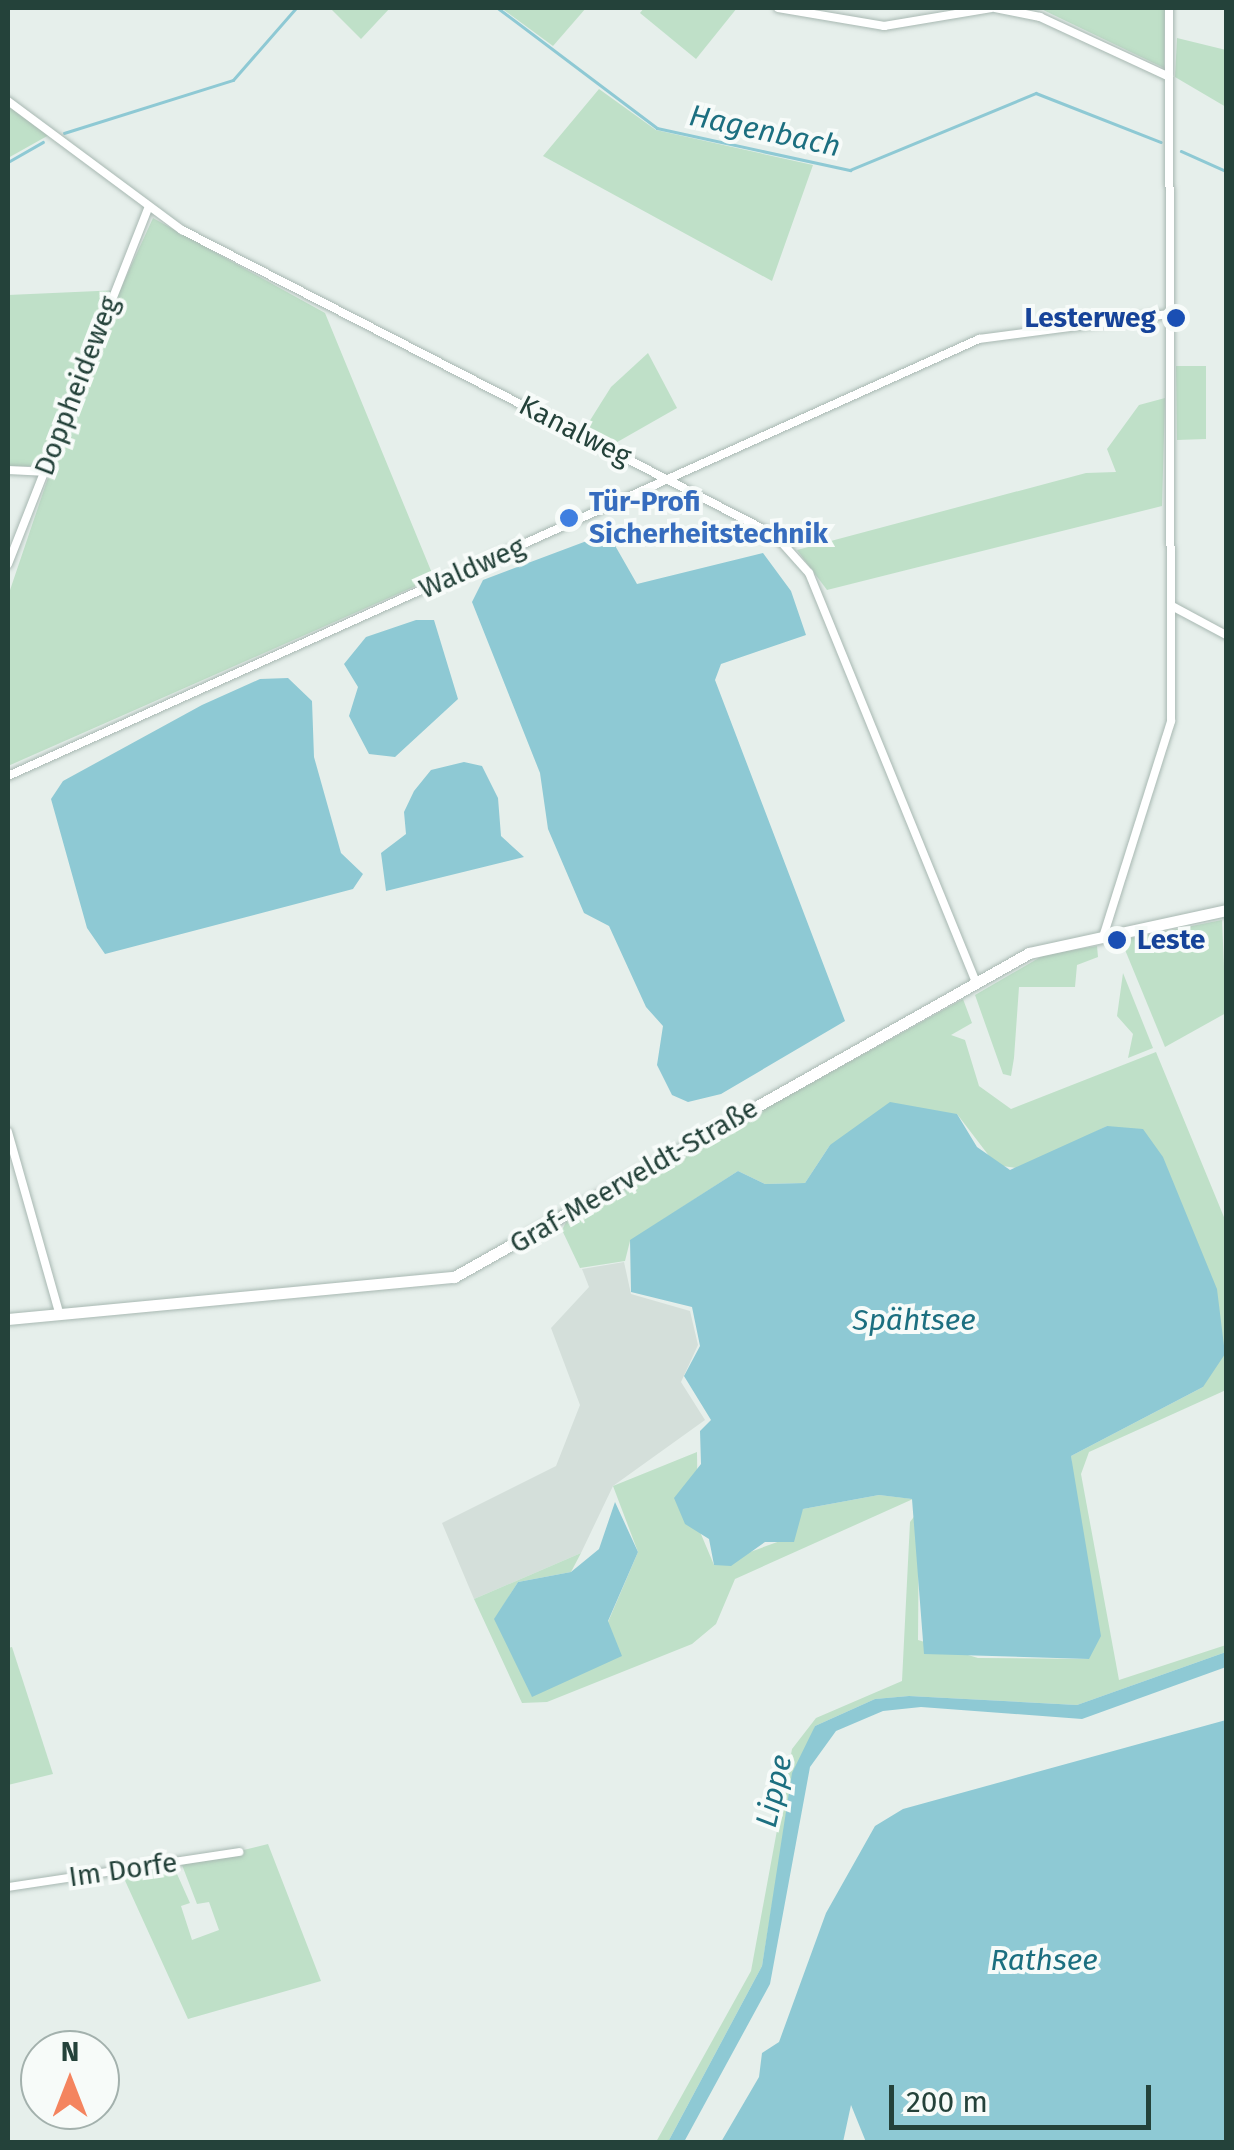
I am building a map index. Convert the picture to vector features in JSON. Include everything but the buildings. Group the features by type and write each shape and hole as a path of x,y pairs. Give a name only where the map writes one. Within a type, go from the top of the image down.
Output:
{"main road":[{"name":"Graf-Meerveldt-Straße","path":"8,1320 58,1309 454,1277 1041,948 1226,910"}],"street":[{"path":"778,8 884,26 993,8 1040,17 1169,77"},
{"path":"1104,934 1171,721 1169,8"},
{"name":"Kanalweg","path":"8,101 148,208 764,526 809,573 976,982"},
{"name":"Doppheideweg","path":"8,564 148,208"},
{"name":"Waldweg","path":"8,776 979,339 1170,314"},
{"path":"8,470 43,472"},
{"path":"1172,606 1226,635"},
{"path":"8,1132 58,1309"},
{"name":"Im Dorfe","path":"8,1887 239,1852"}],"shaded area":[{"path":"624,1262 631,1294 690,1311 698,1345 681,1382 705,1420 613,1486 581,1553 474,1599 442,1523 556,1466 580,1405 551,1328 589,1287 582,1269"}],"green space":[{"path":"330,8 390,8 361,39"},
{"path":"501,8 586,8 553,46"},
{"path":"644,8 737,8 696,59 640,13"},
{"path":"1039,8 1165,8 1164,68"},
{"path":"1177,38 1226,50 1226,107 1175,77"},
{"path":"599,89 656,130 813,165 772,281 543,156"},
{"path":"8,105 49,135 8,158"},
{"path":"153,218 325,313 434,578 8,766 8,596 52,466 8,466 8,295 120,290"},
{"path":"648,353 677,408 612,445 584,430 611,387"},
{"path":"1176,366 1206,366 1206,439 1177,440"},
{"path":"1165,398 1162,506 827,590 797,550 1086,473 1116,472 1107,449 1139,405"},
{"path":"1222,920 1226,1013 1165,1047 1121,940"},
{"path":"1097,946 1098,957 1077,965 1075,987 1019,987 1011,1076 1003,1074 975,995 1044,955"},
{"path":"1123,973 1153,1048 1128,1058 1133,1034 1117,1016"},
{"path":"963,999 972,1023 951,1035 965,1040 979,1086 1011,1109 1156,1052 1226,1222 1226,1390 1089,1452 1081,1474 1119,1680 1226,1645 1226,1652 1077,1705 909,1696 875,1699 815,1726 785,1826 762,1966 668,2142 656,2142 751,1971 792,1749 816,1718 902,1681 910,1522 919,1510 918,1640 978,1658 1089,1659 1071,1456 1203,1387 1107,1126 1023,1169 996,1165 957,1114 830,1145 805,1183 765,1184 738,1171 630,1241 625,1261 580,1268 562,1230 568,1218"},
{"path":"697,1452 698,1527 714,1565 783,1540 803,1509 879,1495 913,1499 735,1579 716,1624 692,1644 547,1702 522,1703 474,1599 581,1553 571,1572 518,1582 495,1619 532,1696 608,1622 638,1552 613,1486"},
{"path":"12,1647 53,1774 8,1785 8,1648"},
{"path":"268,1844 321,1981 188,2019 122,1874 173,1865 190,1903 181,1906 192,1940 219,1930 209,1902 197,1904 182,1865"}],"water":[{"path":"592,539 613,542 637,584 763,553 791,591 806,635 721,664 715,680 845,1021 721,1094 688,1102 672,1095 657,1065 663,1026 646,1007 609,926 584,913 548,829 540,773 472,602 483,580"},
{"path":"416,620 434,620 458,699 395,757 369,754 349,716 358,687 344,664 366,637"},
{"path":"288,678 312,701 314,757 341,853 363,874 353,889 105,954 87,928 51,799 63,781 202,705 260,679"},
{"path":"464,762 482,766 498,798 501,836 524,857 386,891 381,853 406,834 404,812 414,791 431,770"},
{"name":"Spähtsee","path":"890,1102 957,1114 977,1147 1010,1170 1107,1126 1143,1129 1163,1157 1217,1289 1225,1354 1203,1387 1071,1456 1101,1636 1089,1659 924,1654 912,1499 879,1495 803,1509 794,1542 765,1542 731,1566 714,1565 709,1539 685,1524 674,1498 701,1464 700,1431 711,1420 684,1376 700,1346 692,1307 631,1292 630,1240 738,1171 765,1184 805,1183 830,1145"},
{"path":"615,1502 638,1552 608,1621 622,1656 532,1697 494,1619 518,1582 571,1572 599,1549"},
{"path":"1226,1652 1226,1667 1082,1719 921,1707 883,1711 836,1731 810,1767 770,1984 684,2142 668,2142 762,1966 792,1773 815,1726 875,1699 909,1696 1077,1705"},
{"name":"Rathsee","path":"1226,1720 1226,2142 866,2142 851,2105 843,2142 721,2142 759,2077 762,2053 779,2042 826,1913 875,1826 903,1809"}],"waterway":[{"name":"Hagenbach","path":"64,133 233,80 296,8"},
{"name":"Hagenbach","path":"498,8 657,128 850,170 1036,93 1161,142"},
{"name":"Hagenbach","path":"8,162 43,142"},
{"name":"Hagenbach","path":"1181,151 1226,171"}],"place":[{"name":"Lesterweg","path":"1176,318"},
{"name":"Tür-Profi Sicherheitstechnik","path":"569,518"},
{"name":"Leste","path":"1117,940"}],"water label":[{"name":"Lippe","path":"774,1791"}]}
